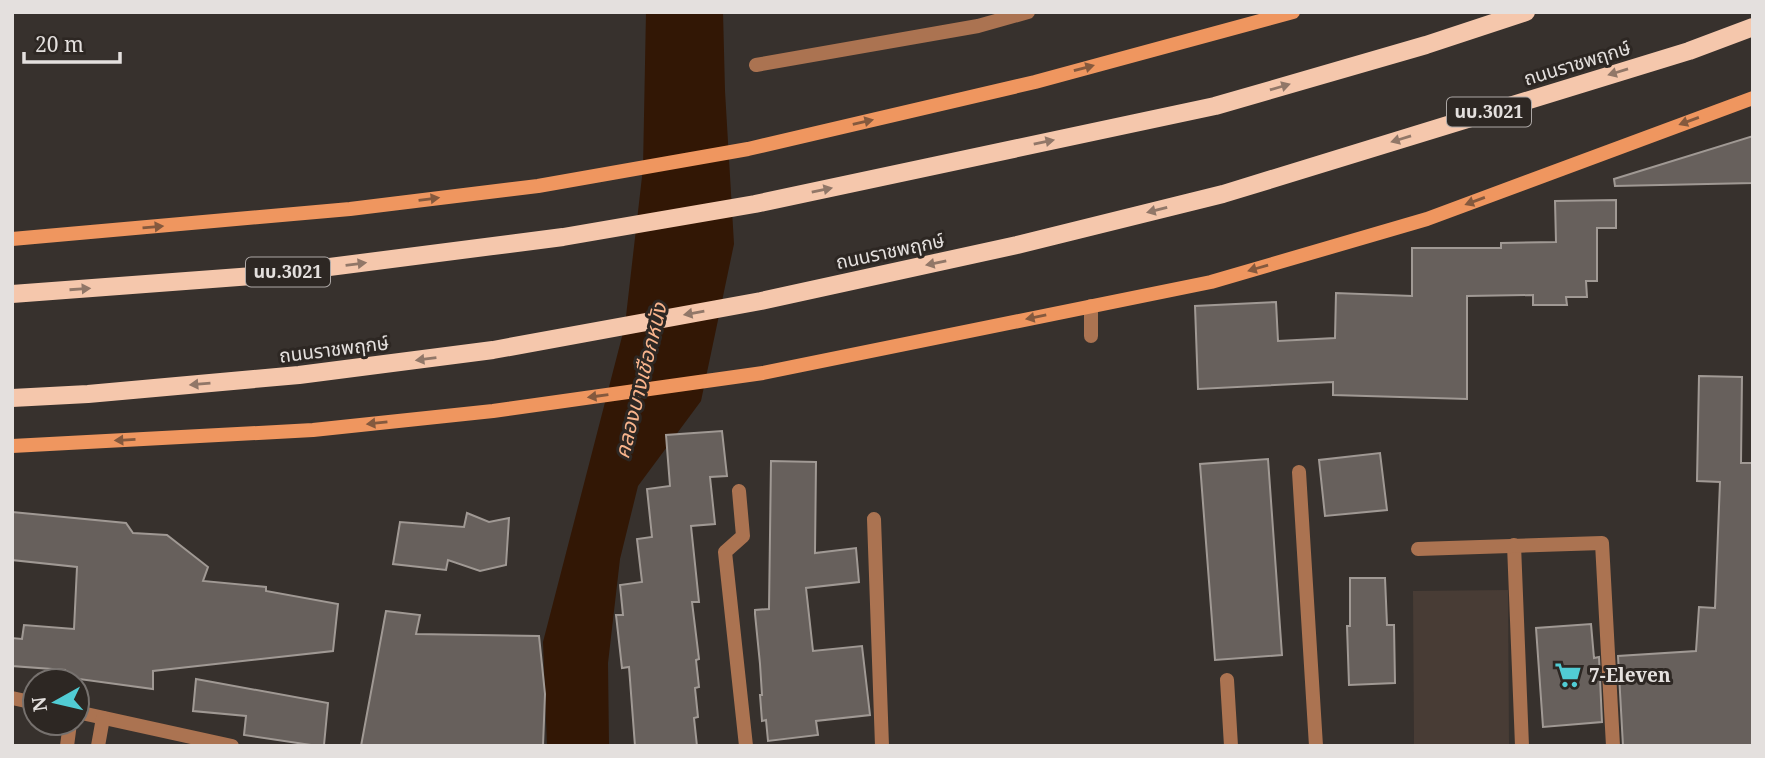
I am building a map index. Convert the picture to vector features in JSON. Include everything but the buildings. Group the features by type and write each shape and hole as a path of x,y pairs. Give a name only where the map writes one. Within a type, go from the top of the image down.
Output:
{"main road":[{"path":"12,239 350,209 537,186 748,149 1035,82 1293,12"},
{"name":"นบ.3021","path":"12,294 267,275 563,237 755,204 1215,106 1426,45 1526,12"},
{"name":"ถนนราชพฤกษ์","path":"12,398 299,375 493,350 761,301 1017,245 1223,194 1689,51 1753,27"},
{"path":"12,446 313,430 493,411 763,373 1211,282 1427,219 1731,106 1753,95"}],"street":[{"path":"756,65 978,26 1028,12"},
{"path":"1091,306 1091,336"},
{"path":"1298,472 1317,746"},
{"path":"738,492 743,536 725,552 746,746"},
{"path":"874,519 882,746"},
{"path":"1418,550 1602,542 1613,746"},
{"path":"1514,545 1522,746"},
{"path":"1227,680 1231,746"},
{"path":"91,715 232,746"},
{"path":"98,746 103,718"}],"shaded area":[{"path":"1508,590 1509,744 1414,744 1413,591"}],"water":[{"name":"คลองบางเชือกหนัง","path":"646,12 723,12 734,244 701,401 638,486 620,559 608,663 609,746 547,746 543,642 625,325 643,168"}],"place":[{"name":"7-Eleven","path":"1568,675"}]}
